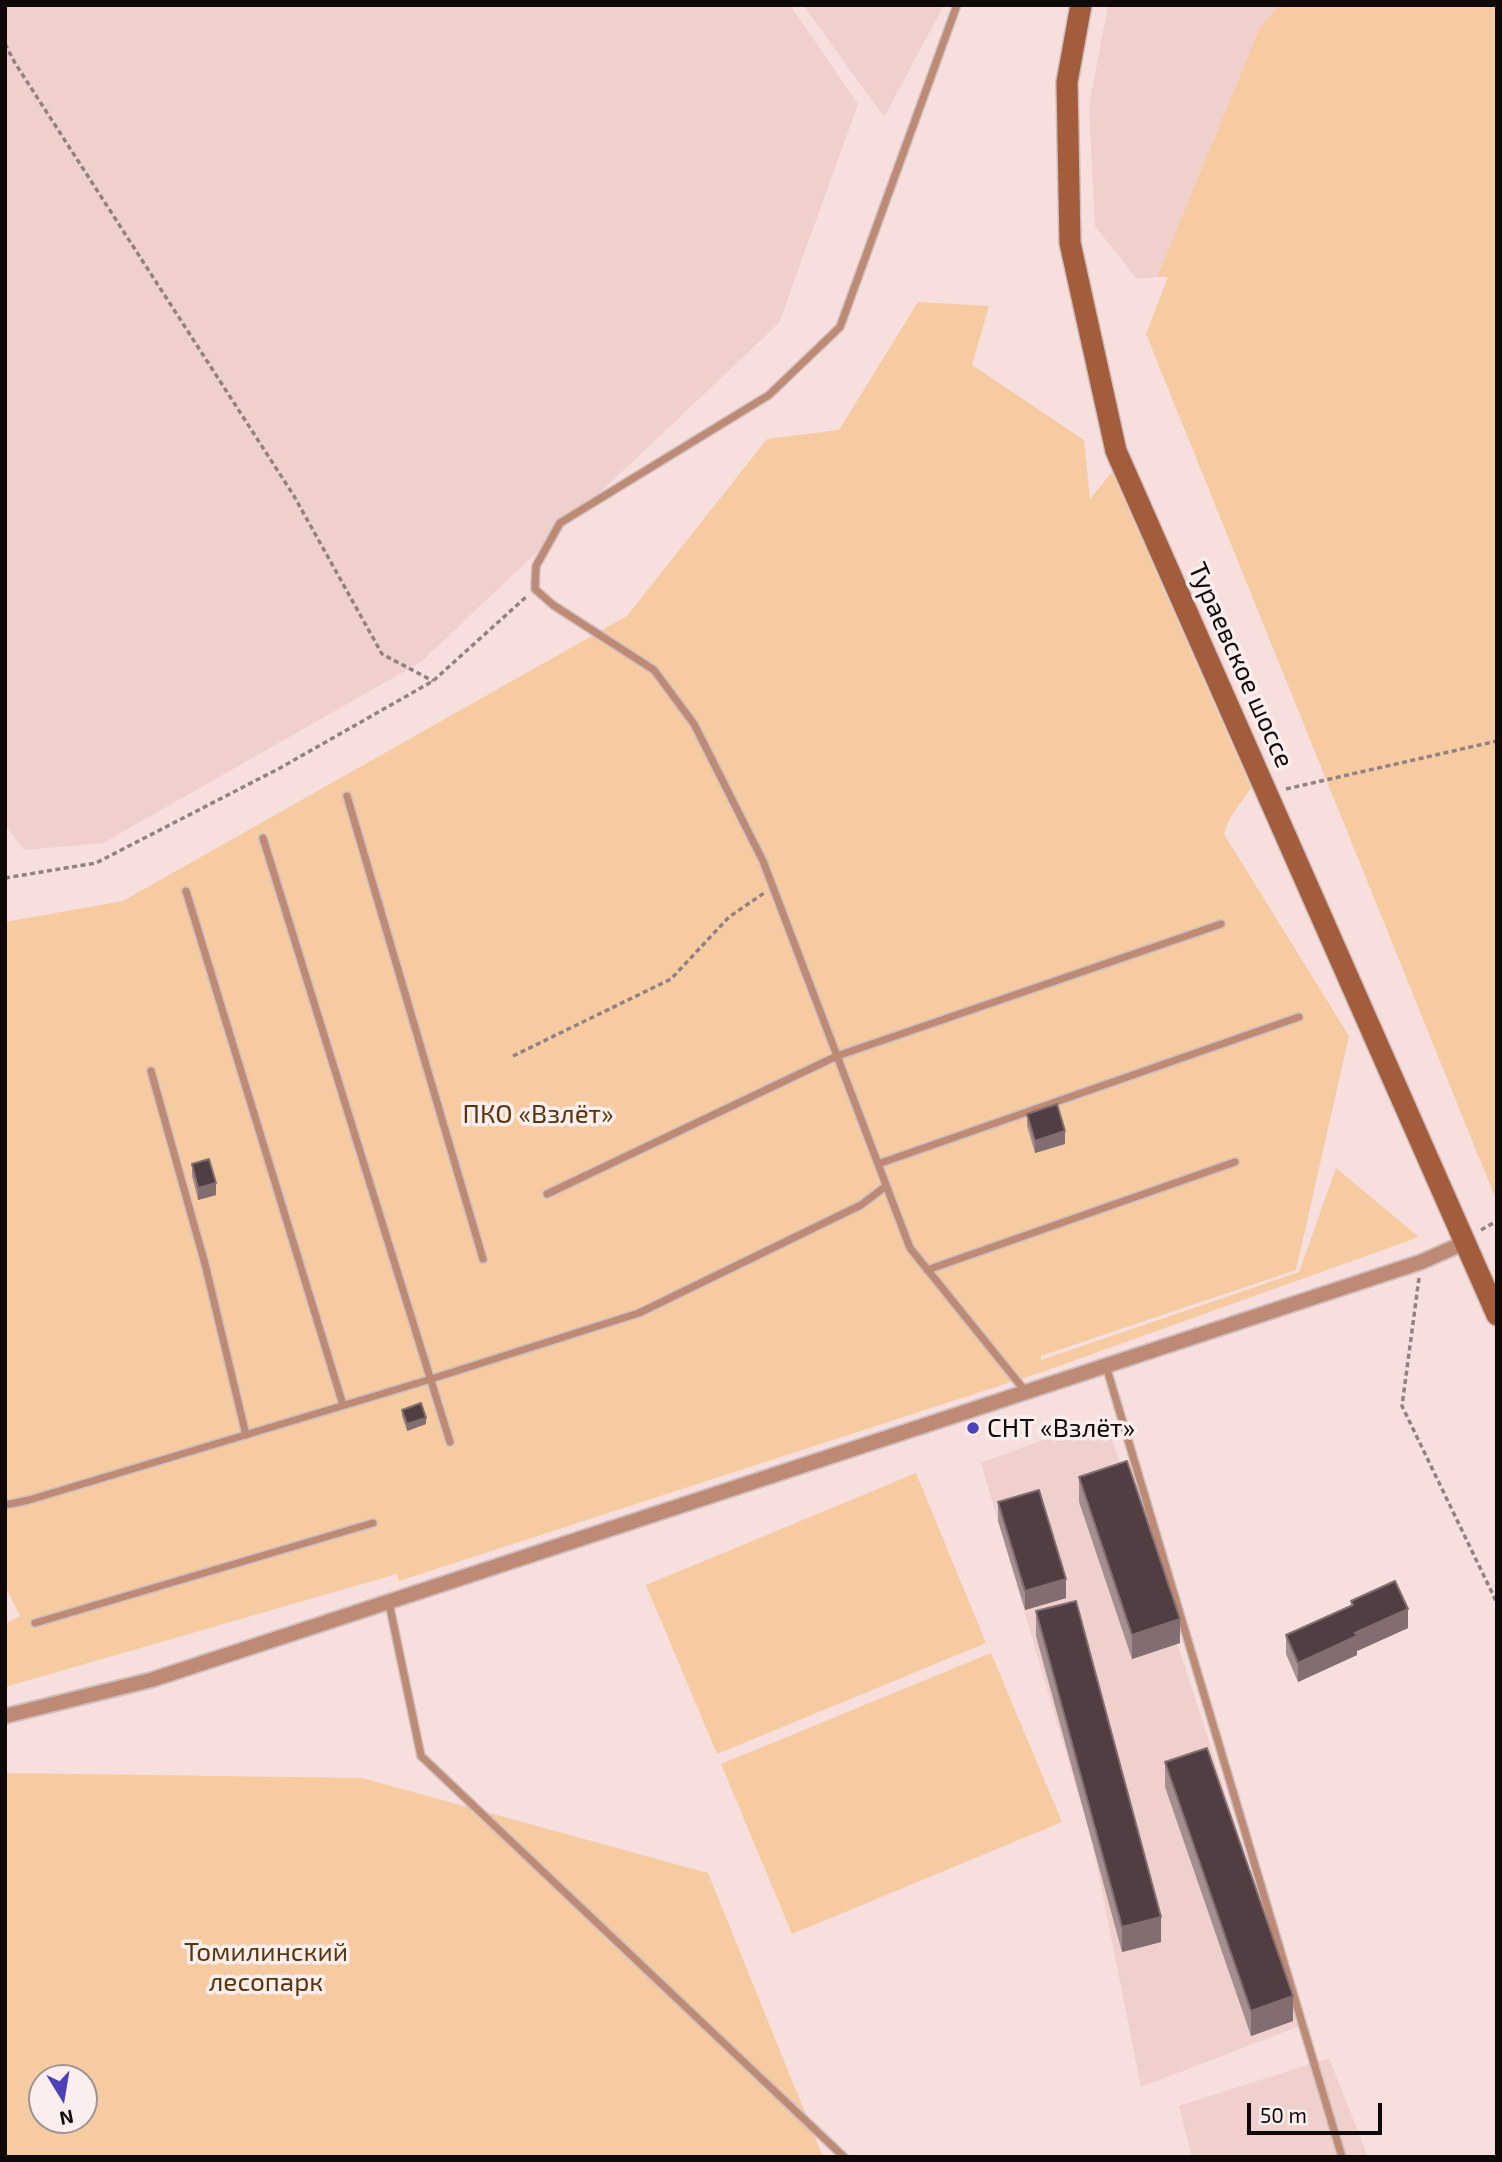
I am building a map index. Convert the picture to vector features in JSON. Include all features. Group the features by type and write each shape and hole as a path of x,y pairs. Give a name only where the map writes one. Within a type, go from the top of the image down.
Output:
{"main road":[{"name":"Тураевское шоссе","path":"1081,5 1067,82 1070,243 1116,450 1497,1315"}],"street":[{"path":"5,1716 151,1680 1421,1262 1464,1243"}],"lane":[{"path":"957,5 839,327 769,395 560,523 536,566 535,589 553,605 654,670 694,724 763,861 910,1248 1027,1392"},
{"path":"347,796 483,1259"},
{"path":"263,838 428,1380 450,1442"},
{"path":"186,891 343,1405"},
{"path":"547,1194 837,1056 1221,924"},
{"path":"878,1164 1299,1017"},
{"path":"151,1071 205,1264 246,1435"},
{"path":"927,1269 1234,1162"},
{"path":"5,1505 428,1380 639,1313 861,1205 886,1186"},
{"path":"1106,1366 1342,2157"},
{"path":"35,1623 373,1523"},
{"path":"388,1602 421,1756 844,2157"}],"path":[{"path":"5,44 293,496 382,654 433,681"},
{"path":"5,878 96,863 280,768 433,681 535,589"},
{"path":"1267,793 1497,741"},
{"path":"513,1056 671,979 729,917 773,886"},
{"path":"1421,1262 1402,1406 1497,1602"}],"shaded area":[{"path":"5,5 790,5 858,104 779,323 421,662 103,843 24,850 5,825"},
{"path":"803,5 944,5 884,117"},
{"path":"1108,5 1280,5 1260,27 1157,277 1137,279 1095,226 1089,106"},
{"path":"1105,1417 1300,2026 1141,2087 1093,1846 981,1463"},
{"path":"1329,2058 1368,2157 1192,2157 1179,2106"}],"green space":[{"path":"1280,5 1497,5 1497,1202 1146,334 1168,277 1157,277 1260,27"},
{"name":"ПКО «Взлёт»","path":"918,302 989,306 972,365 1084,440 1090,499 1112,472 1251,788 1232,816 1224,834 1349,1036 1296,1270 1041,1356 1041,1360 1299,1272 1336,1168 1419,1237 1045,1371 399,1581 397,1574 5,1687 5,1624 20,1616 5,1586 5,922 123,901 627,616 767,439 839,430"},
{"path":"916,1473 986,1643 717,1754 646,1585"},
{"path":"991,1653 1062,1822 792,1934 721,1764"},
{"name":"Томилинский лесопарк","path":"5,1773 362,1778 708,1873 823,2157 5,2157"}],"building":[{"path":"1057,1104 1065,1131 1035,1141 1027,1114"},
{"path":"209,1159 216,1183 198,1188 192,1164"},
{"path":"421,1403 426,1418 407,1424 402,1410"},
{"path":"1127,1461 1180,1619 1132,1635 1079,1477"},
{"path":"1039,1490 1066,1579 1025,1591 998,1502"},
{"path":"1395,1581 1408,1609 1298,1663 1286,1635 1353,1605 1351,1601"},
{"path":"1076,1601 1161,1917 1122,1927 1036,1611"},
{"path":"1207,1748 1293,1996 1251,2011 1165,1762"}],"place":[{"name":"СНТ «Взлёт»","path":"973,1428"}]}
